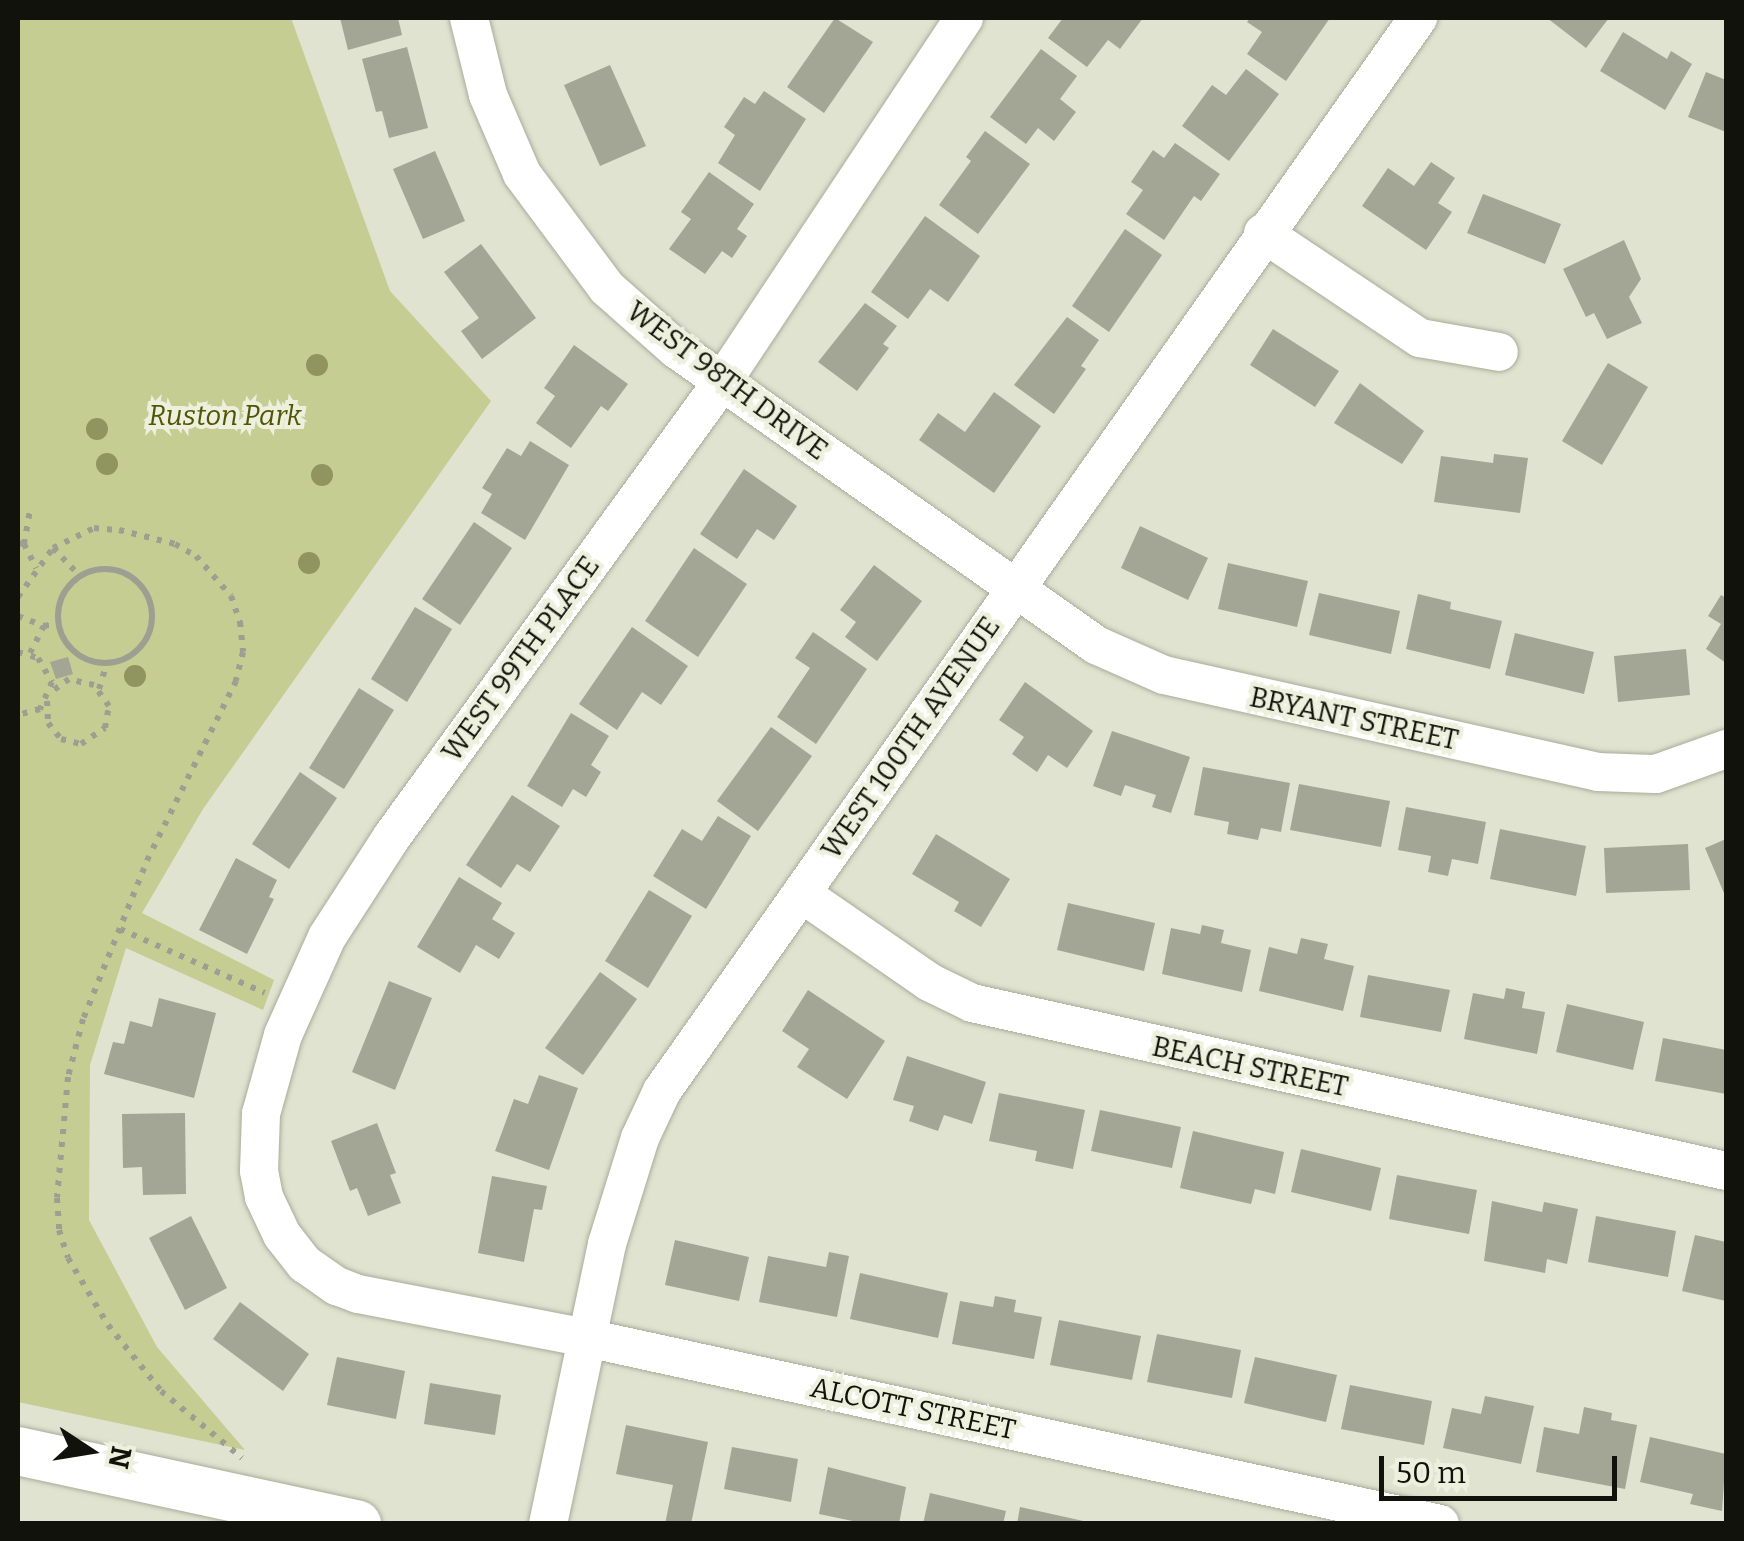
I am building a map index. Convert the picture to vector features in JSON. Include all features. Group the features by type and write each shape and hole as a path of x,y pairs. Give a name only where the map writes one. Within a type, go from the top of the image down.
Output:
{"street":[{"name":"WEST 98TH DRIVE","path":"469,18 501,131 544,209 598,277 637,317 722,382 1009,585"},
{"name":"WEST 99TH PLACE","path":"384,1300 337,1286 305,1264 282,1236 264,1197 258,1171 262,1114 295,1006 327,937 391,838 722,382 964,18"},
{"name":"WEST 100TH AVENUE","path":"548,1524 624,1182 662,1091 802,894 1009,585 1418,18"},
{"path":"1263,233 1420,338 1499,352"},
{"name":"BRYANT STREET","path":"1009,585 1066,626 1125,660 1164,675 1228,691 1598,772 1656,774 1726,750"},
{"name":"BEACH STREET","path":"802,894 929,982 972,1002 1726,1172"},
{"name":"ALCOTT STREET","path":"384,1300 587,1338 1440,1524"},
{"path":"18,1451 357,1524"}],"path":[{"path":"30,510 21,544 36,568"},
{"path":"18,597 53,548 94,528 175,544 218,576 232,596 240,622 243,652 236,681 149,856 83,1019 68,1077 57,1198 59,1230 88,1295 135,1363 160,1391 243,1459"},
{"path":"53,548 80,576"},
{"path":"102,568 117,570 143,588 153,617 142,646 131,656 107,663 74,652 58,624 63,594 80,576 102,568"},
{"path":"18,616 44,626 58,624"},
{"path":"30,654 44,626"},
{"path":"18,652 46,664 51,692"},
{"path":"99,688 107,663"},
{"path":"69,679 99,688 109,706 105,728 81,744 53,732 48,723 47,701 51,692 69,679"},
{"path":"18,715 30,714 47,701"},
{"path":"120,928 295,1006"}],"green space":[{"name":"Ruston Park","path":"18,18 291,18 390,291 491,401 203,809 142,913 274,980 263,1010 126,948 90,1065 89,1220 157,1347 245,1450 18,1402"}],"building":[{"path":"340,18 398,18 402,35 348,50"},
{"path":"835,18 873,42 824,113 787,87"},
{"path":"1063,18 1143,18 1120,49 1108,40 1087,67 1048,38"},
{"path":"1250,18 1330,18 1286,81 1247,54 1262,32 1247,22"},
{"path":"1547,18 1609,18 1586,48"},
{"path":"1623,32 1667,59 1671,51 1692,64 1665,110 1600,71"},
{"path":"407,47 428,128 389,138 382,111 376,112 362,59"},
{"path":"1041,49 1077,76 1060,99 1076,112 1054,141 1038,128 1026,144 990,117"},
{"path":"610,65 646,146 600,166 564,85"},
{"path":"1246,69 1279,94 1229,161 1182,126 1212,85 1226,95"},
{"path":"1706,72 1726,80 1726,132 1688,117"},
{"path":"764,91 806,119 760,191 718,163 735,135 724,127 744,97 755,104"},
{"path":"985,131 1030,164 978,234 939,205 971,161 966,157"},
{"path":"1175,143 1220,174 1201,201 1194,196 1164,240 1126,214 1143,190 1131,182 1153,150 1164,158"},
{"path":"435,151 465,221 423,239 393,169"},
{"path":"1431,162 1455,178 1438,203 1452,212 1426,250 1362,206 1388,168 1414,186"},
{"path":"709,172 754,204 737,229 747,236 732,258 722,251 705,274 669,249 691,219 681,212"},
{"path":"1483,194 1561,224 1545,264 1467,233"},
{"path":"925,216 980,256 948,302 930,289 908,319 871,292"},
{"path":"1125,229 1162,255 1109,332 1072,306"},
{"path":"1624,240 1641,279 1629,297 1642,323 1607,339 1594,313 1586,317 1563,269"},
{"path":"481,244 536,318 482,359 461,331 479,318 444,272"},
{"path":"865,303 897,326 883,344 889,348 857,391 818,362"},
{"path":"1067,317 1099,340 1081,366 1086,369 1054,414 1014,385"},
{"path":"1273,329 1339,371 1315,407 1250,365"},
{"path":"574,345 628,384 608,411 601,406 571,448 536,423 555,396 544,388"},
{"path":"1608,363 1648,387 1602,465 1562,441"},
{"path":"1360,383 1424,431 1402,464 1334,423"},
{"path":"994,392 1041,426 994,493 919,440 938,413 965,432"},
{"path":"530,441 569,465 525,540 481,513 492,494 482,488 507,448 521,456"},
{"path":"1494,454 1528,458 1520,513 1434,502 1441,456 1493,463"},
{"path":"744,469 797,506 774,540 757,529 737,559 700,534"},
{"path":"474,522 512,548 460,625 422,599"},
{"path":"1140,526 1208,558 1188,600 1121,568"},
{"path":"694,548 747,584 698,657 645,621"},
{"path":"1228,563 1308,581 1297,627 1218,609"},
{"path":"874,565 922,601 877,661 845,637 856,622 840,610"},
{"path":"1319,593 1400,611 1391,654 1309,635"},
{"path":"1418,594 1451,602 1450,609 1502,621 1490,669 1406,649"},
{"path":"1721,595 1726,598 1726,663 1706,649 1721,624 1708,616"},
{"path":"415,607 452,629 407,702 371,679"},
{"path":"632,627 688,666 661,705 642,692 617,730 579,704"},
{"path":"813,632 867,669 816,744 777,717 810,668 795,658"},
{"path":"1515,633 1594,652 1584,694 1505,675"},
{"path":"1686,649 1690,695 1618,702 1614,656"},
{"path":"68,657 73,674 56,679 50,662"},
{"path":"1025,682 1093,731 1067,768 1048,755 1037,772 1012,754 1024,737 999,720"},
{"path":"359,688 394,710 344,789 309,768"},
{"path":"571,713 609,736 591,765 601,772 586,797 573,789 562,807 527,786"},
{"path":"771,727 812,756 758,831 717,801"},
{"path":"1112,731 1190,757 1171,813 1152,807 1156,795 1125,785 1121,796 1093,786"},
{"path":"1203,767 1290,783 1281,832 1261,828 1258,840 1227,834 1229,822 1194,815"},
{"path":"300,772 337,798 289,869 252,844"},
{"path":"1299,784 1390,801 1381,847 1290,830"},
{"path":"512,795 560,826 530,872 517,864 501,888 466,865"},
{"path":"1406,807 1486,822 1478,864 1452,859 1448,876 1428,872 1431,856 1398,850"},
{"path":"718,816 751,836 706,909 653,876 682,829 702,841"},
{"path":"1500,829 1586,846 1576,896 1490,879"},
{"path":"936,834 1010,879 981,927 954,911 959,902 912,874"},
{"path":"1726,839 1726,898 1705,848"},
{"path":"1688,844 1690,890 1606,893 1604,848"},
{"path":"236,858 277,880 269,897 274,899 247,954 199,930"},
{"path":"459,877 502,903 492,919 515,933 499,959 476,945 460,973 417,947"},
{"path":"649,890 692,916 648,988 605,961"},
{"path":"1068,903 1155,923 1144,971 1057,950"},
{"path":"1202,925 1224,930 1221,943 1251,950 1242,992 1162,974 1171,928 1200,934"},
{"path":"1301,938 1328,944 1324,959 1354,966 1343,1011 1259,991 1269,947 1297,954"},
{"path":"600,972 637,999 583,1075 545,1048"},
{"path":"1368,975 1450,990 1441,1032 1360,1017"},
{"path":"389,981 432,998 395,1090 352,1072"},
{"path":"1506,988 1525,992 1522,1008 1545,1012 1537,1054 1464,1039 1473,993 1504,999"},
{"path":"808,990 885,1041 847,1099 797,1067 809,1049 782,1031"},
{"path":"159,998 216,1013 194,1098 104,1074 113,1042 124,1044 130,1021 152,1027"},
{"path":"1567,1004 1644,1022 1633,1070 1556,1052"},
{"path":"1663,1038 1726,1050 1726,1094 1655,1081"},
{"path":"907,1056 986,1082 972,1124 944,1115 938,1131 909,1121 914,1106 893,1100"},
{"path":"539,1075 578,1088 549,1170 495,1151 514,1099 528,1104"},
{"path":"999,1093 1085,1110 1073,1169 1035,1161 1037,1151 989,1141"},
{"path":"1100,1110 1181,1127 1172,1168 1091,1151"},
{"path":"185,1113 186,1194 143,1195 142,1167 123,1168 122,1114"},
{"path":"377,1123 396,1173 390,1175 401,1203 368,1216 357,1188 350,1191 331,1141"},
{"path":"1193,1131 1284,1152 1275,1194 1255,1189 1251,1204 1180,1188"},
{"path":"1301,1149 1381,1168 1371,1211 1291,1192"},
{"path":"1397,1175 1477,1190 1469,1234 1389,1219"},
{"path":"492,1176 547,1186 542,1210 534,1209 524,1262 478,1253"},
{"path":"1492,1201 1542,1212 1544,1202 1578,1209 1567,1264 1547,1259 1545,1273 1484,1261"},
{"path":"191,1216 227,1288 185,1310 149,1238"},
{"path":"1596,1216 1676,1231 1668,1277 1588,1262"},
{"path":"1695,1235 1726,1242 1726,1301 1682,1291"},
{"path":"675,1240 749,1257 739,1301 665,1285"},
{"path":"829,1252 849,1256 837,1317 759,1302 768,1256 826,1267"},
{"path":"860,1273 948,1293 938,1338 850,1319"},
{"path":"995,1296 1016,1300 1014,1312 1042,1317 1034,1359 952,1344 960,1301 993,1307"},
{"path":"240,1302 309,1354 283,1391 213,1339"},
{"path":"1059,1320 1141,1336 1132,1380 1050,1365"},
{"path":"1157,1334 1241,1350 1232,1398 1147,1382"},
{"path":"337,1357 405,1371 396,1419 327,1405"},
{"path":"1255,1357 1337,1375 1326,1422 1244,1403"},
{"path":"430,1383 501,1395 495,1435 424,1424"},
{"path":"1350,1385 1432,1401 1424,1445 1341,1429"},
{"path":"1485,1396 1534,1406 1521,1464 1443,1448 1452,1408 1481,1414"},
{"path":"1584,1407 1612,1413 1611,1420 1637,1425 1625,1489 1536,1472 1544,1427 1579,1434"},
{"path":"626,1425 708,1442 691,1524 665,1524 673,1485 616,1474"},
{"path":"1650,1437 1726,1454 1722,1511 1690,1504 1693,1494 1640,1482"},
{"path":"732,1447 798,1459 791,1502 724,1489"},
{"path":"828,1467 906,1487 899,1524 867,1524 819,1514"},
{"path":"930,1493 1006,1511 1003,1524 923,1524"},
{"path":"1020,1507 1088,1522 1088,1524 1017,1524"}]}
